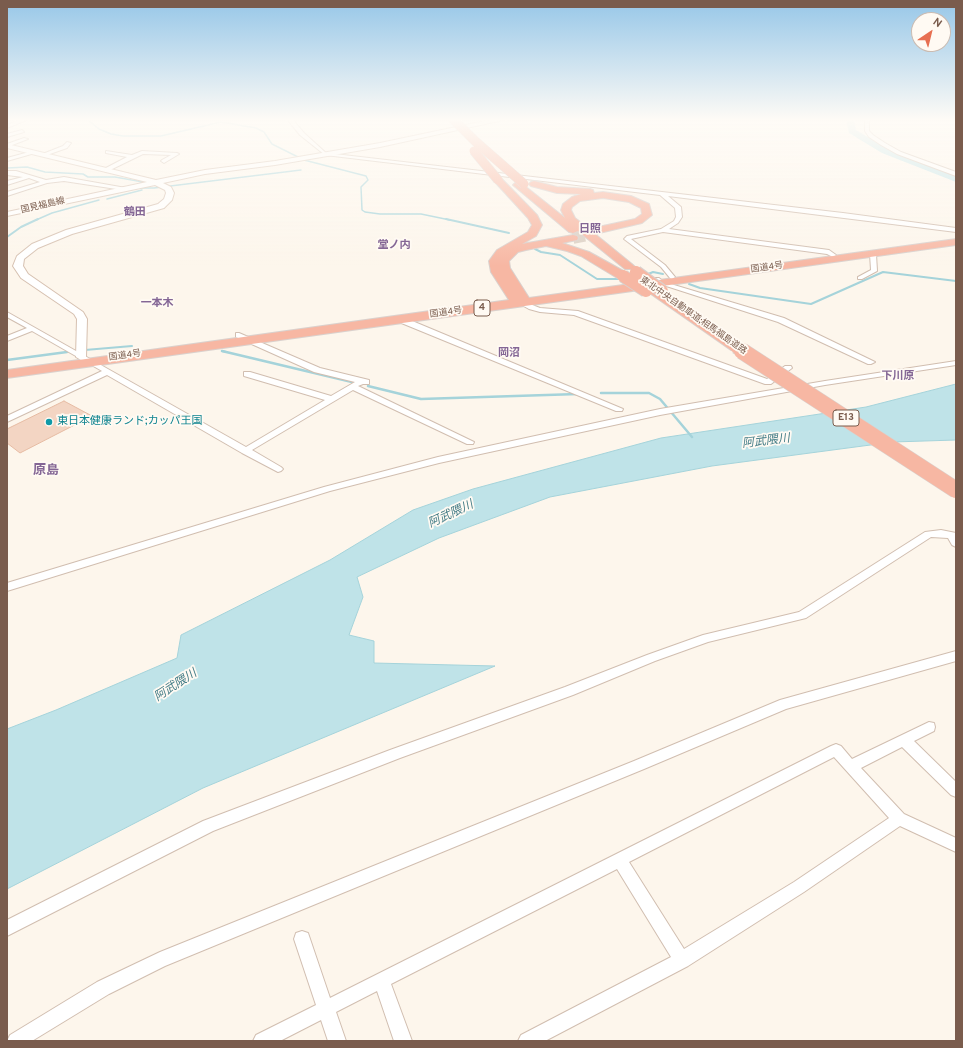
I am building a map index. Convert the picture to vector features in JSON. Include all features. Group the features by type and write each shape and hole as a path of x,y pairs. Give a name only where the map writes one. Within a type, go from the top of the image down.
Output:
{"highway":[{"path":"487,168 533,217 537,226 532,234 498,255 494,264 497,272 520,299"},
{"name":"東北中央自動車道;相馬福島道路","path":"505,168 525,184 575,231 629,272"},
{"path":"509,168 525,184 557,190 625,195 645,202 654,210 654,214 651,218 641,224 595,232 638,222 647,215 645,206 631,199 603,195 576,199 567,206 566,210 571,220 629,272"},
{"path":"510,248 572,236 514,250 507,255 503,264 505,272 520,299"},
{"name":"国道4号","path":"660,285 834,255 956,239"},
{"name":"国道4号","path":"7,368 85,359 520,299 660,285 956,242"},
{"path":"525,247 542,245 568,248 660,285 734,343"},
{"name":"東北中央自動車道;相馬福島道路","path":"660,285 734,343 956,490"},
{"name":"国道4号","path":"244,337 402,320 520,299"},
{"name":"東北中央自動車道;相馬福島道路","path":"734,343 956,483"},
{"name":"国道4号","path":"7,374 85,359"}],"street":[{"path":"85,359 82,319 78,312 20,272 18,262 23,254 28,250 55,237 161,206 168,200 170,193 168,189 155,182 97,168"},
{"path":"106,170 110,168"},
{"name":"国見福島線","path":"7,214 123,188 233,168"},
{"path":"443,168 835,214 956,230"},
{"path":"939,168 956,174"},
{"path":"7,173 16,173 46,182"},
{"path":"7,183 28,177"},
{"path":"7,194 46,182 67,180 123,188"},
{"path":"662,194 678,207 679,213 679,217 676,222 664,230"},
{"path":"834,255 828,252 664,230 629,237 626,239 663,266 660,285 781,320 871,362"},
{"path":"860,278 874,271 873,254"},
{"path":"520,299 531,308 576,313 768,382 788,368"},
{"path":"7,314 278,469"},
{"path":"402,320 619,409"},
{"path":"7,339 31,329"},
{"path":"244,337 317,370 360,384 470,442"},
{"path":"7,587 327,489 438,460 670,410 825,383 956,363"},
{"path":"7,419 107,372"},
{"path":"246,374 332,399"},
{"path":"245,451 360,384"},
{"path":"7,928 208,826 387,757 569,691 672,650 707,638 802,615 929,534 940,533 952,535 956,543"},
{"path":"16,1041 103,988 160,960 639,765 784,704 956,656"},
{"path":"851,766 929,727"},
{"path":"904,740 956,791"},
{"path":"262,1041 836,750 899,819 956,845"},
{"path":"527,1041 682,960 799,887 899,819"},
{"path":"619,859 682,960"},
{"path":"302,939 337,1041"},
{"path":"381,980 404,1041"}],"water":[{"name":"阿武隈川","path":"956,384 956,440 893,442 712,466 550,497 439,538 357,577 363,597 349,635 374,641 374,663 495,666 203,788 7,889 7,729 56,710 177,658 181,635 330,560 413,510 473,489 661,438 866,407"}],"building":[{"name":"東日本健康ランド;カッパ王国","path":"64,401 92,416 20,453 7,443 7,429"}],"waterway":[{"path":"30,168 45,172 83,174 88,177 115,177 143,182 139,184"},
{"path":"335,168 366,176 368,180 361,187 362,210 365,212 380,214 421,214 450,220"},
{"path":"928,168 956,179"},
{"path":"136,188 154,188 301,170"},
{"path":"107,199 142,190"},
{"path":"36,220 52,213 99,200"},
{"path":"7,237 21,227 38,219"},
{"path":"446,219 509,233"},
{"path":"535,249 541,252 560,255 597,279 620,279"},
{"path":"646,275 653,272 663,274"},
{"path":"689,284 700,288 811,304 883,272 956,281"},
{"path":"85,350 132,346"},
{"path":"226,352 222,351 356,383"},
{"path":"7,360 67,352"},
{"path":"368,386 421,399 578,394"},
{"path":"601,393 649,393 660,399 692,437"}],"tunnel":[{"path":"573,238 597,233"}],"place":[{"name":"東日本健康ランド;カッパ王国","path":"49,422"}],"district":[{"name":"鶴田","path":"135,213"},
{"name":"日照","path":"590,230"},
{"name":"堂ノ内","path":"394,246"},
{"name":"一本木","path":"157,304"},
{"name":"岡沼","path":"509,354"},
{"name":"下川原","path":"898,377"},
{"name":"原島","path":"46,471"}]}
